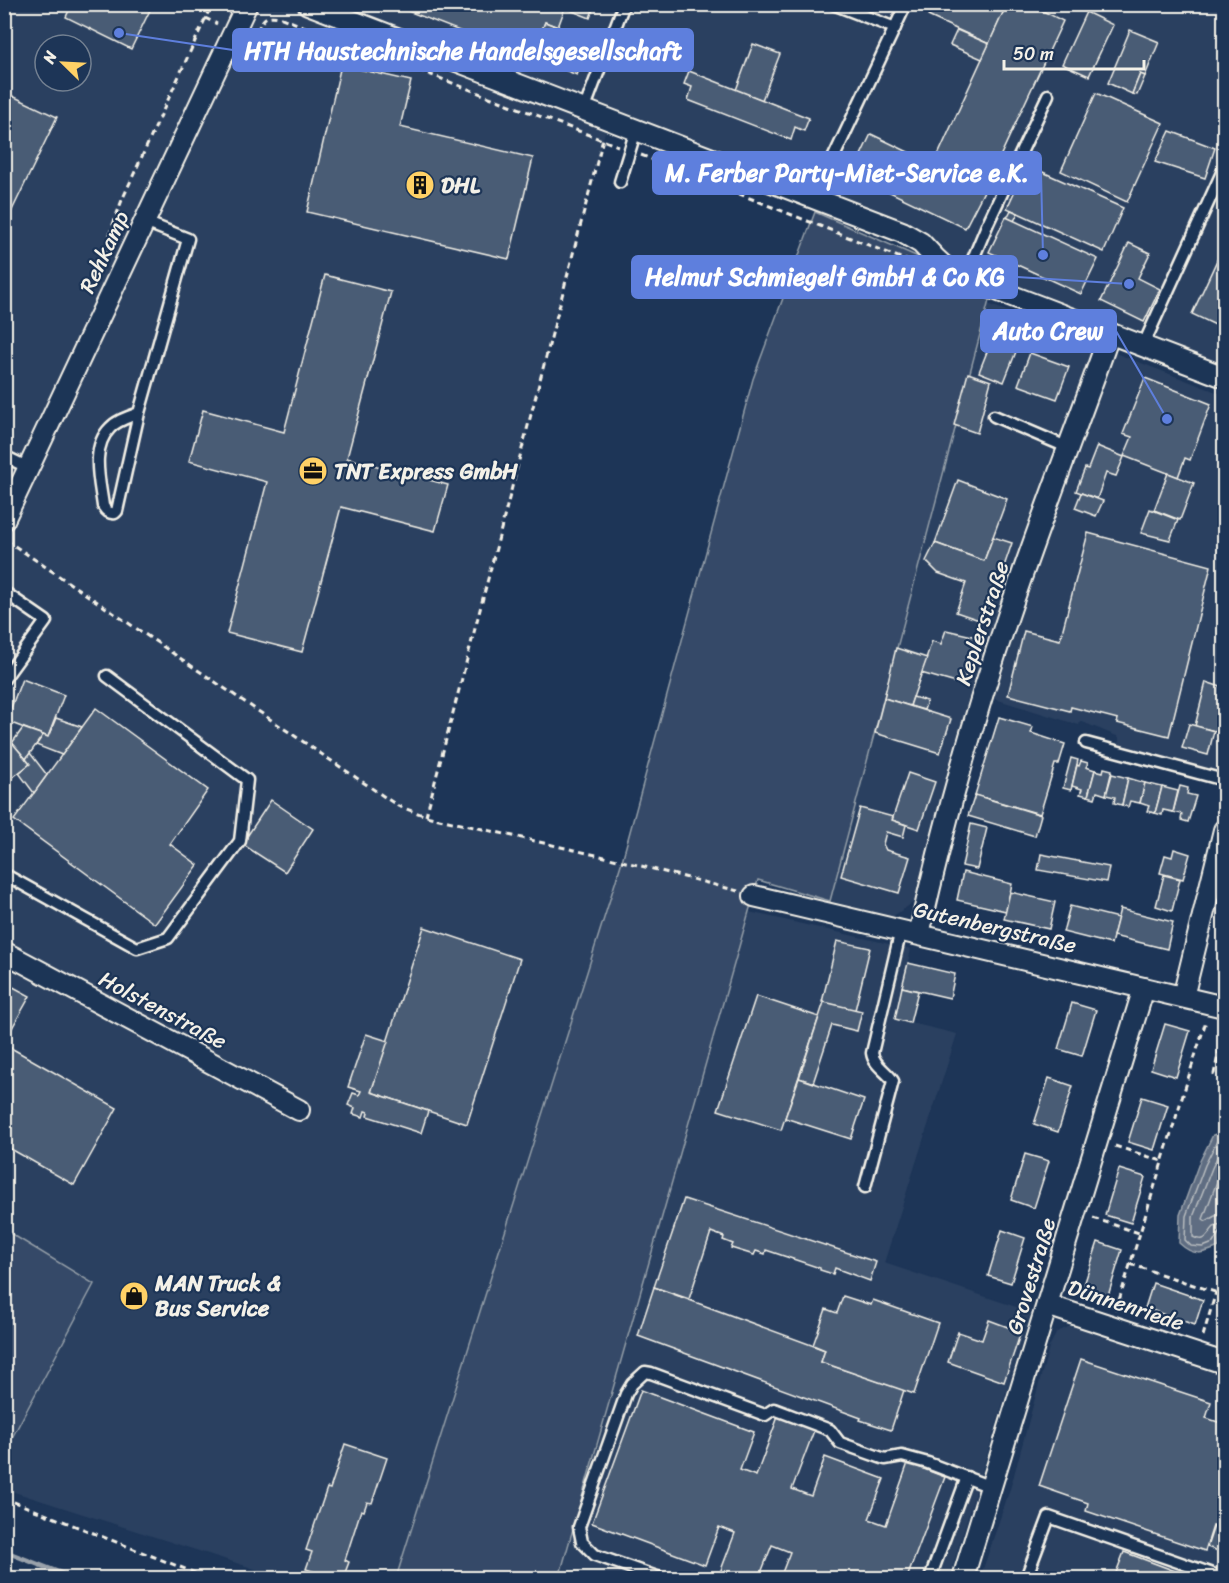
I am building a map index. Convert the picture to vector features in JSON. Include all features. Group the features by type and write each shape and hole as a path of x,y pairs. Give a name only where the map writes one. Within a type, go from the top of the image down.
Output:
{"street":[{"name":"Rehkamp","path":"4,520 247,4"},
{"path":"308,4 902,232 921,243 948,270 965,278 1224,377"},
{"name":"Keplerstraße","path":"910,932 929,888 954,795 1007,619 1110,333"},
{"path":"1183,997 1224,830"},
{"name":"Gutenbergstraße","path":"754,896 1218,1006"},
{"name":"Holstenstraße","path":"4,952 299,1110"},
{"name":"Grovestraße","path":"963,1578 1144,988"},
{"name":"Dünnenriede","path":"1047,1305 1224,1363"}],"lane":[{"path":"584,110 624,4"},
{"path":"833,4 895,28"},
{"path":"814,199 906,4"},
{"path":"965,278 1048,95"},
{"path":"620,182 636,130"},
{"path":"1143,346 1224,168"},
{"path":"139,413 116,423 108,430 100,446 98,460 103,506 110,513 117,511 139,413 188,240 145,222"},
{"path":"994,416 1069,448"},
{"path":"4,456 29,468"},
{"path":"4,592 46,621 4,679"},
{"path":"4,874 137,948 168,938 240,841 247,780 107,676"},
{"path":"1086,743 1224,780"},
{"path":"865,1187 893,1082 875,1063 872,1053 910,932"},
{"path":"660,1578 595,1555 582,1542 579,1527 626,1394 632,1384 645,1372 765,1415 774,1409 830,1430 840,1443 885,1459 902,1456 928,1463 991,1487"},
{"path":"930,1578 967,1478"},
{"path":"1026,1578 1049,1517 1224,1578"}],"path":[{"path":"105,261 111,230 122,200 212,4"},
{"path":"205,18 253,39 266,17 279,16 913,263 929,252"},
{"path":"426,816 608,120"},
{"path":"4,539 398,806 426,816 622,861 754,896"},
{"path":"1111,1326 1162,1161 1218,1006"},
{"path":"1224,1029 1214,1074 1224,1076"},
{"path":"1098,1140 1162,1161"},
{"path":"1076,1212 1139,1233"},
{"path":"1130,1264 1224,1295"},
{"path":"1197,1354 1216,1292"},
{"path":"4,1498 208,1578"}],"shaded area":[{"path":"5,5 1224,5 1224,377 992,289 921,243 608,120 426,816 622,861 396,1578 278,1578 5,1489 5,1451 94,1284 5,1230"},
{"path":"815,212 930,262 991,293 830,901 758,880 559,1578 396,1578 622,861 753,379"},
{"path":"988,304 1224,395 1224,764 1215,770 1119,744 1119,737 1080,721 1079,725 971,690 914,902 892,917 830,901"},
{"path":"749,912 911,949 895,1019 957,1034 884,1263 1031,1312 949,1578 559,1578"},
{"path":"5,1230 94,1284 5,1451"},
{"path":"1073,1325 1224,1375 1224,1578 980,1578 1011,1486 1049,1347 1057,1332"}],"water":[{"path":"1224,1132 1224,1229 1219,1247 1203,1253 1189,1251 1179,1243 1180,1215 1199,1163 1213,1135"}],"building":[{"path":"72,4 153,4 131,49 66,17"},
{"path":"390,4 595,4 590,18 565,8 558,27 545,22 532,59"},
{"path":"933,4 1007,4 989,44 928,16"},
{"path":"1007,4 1029,4 1063,21 985,189 934,164"},
{"path":"1086,12 1113,25 1089,76 1062,64"},
{"path":"545,22 591,40 577,75 532,57"},
{"path":"957,30 989,44 982,59 950,45"},
{"path":"1130,30 1159,42 1145,76 1140,74 1132,94 1108,83"},
{"path":"753,44 780,54 762,100 736,90"},
{"name":"DHL","path":"341,65 411,81 400,127 533,158 509,259 307,212"},
{"path":"689,71 809,118 804,131 795,127 791,140 688,100 692,87 684,84"},
{"path":"1140,74 1145,76 1137,95 1132,94"},
{"path":"4,92 57,117 4,227"},
{"path":"1096,93 1163,123 1127,202 1061,171"},
{"path":"1170,131 1215,148 1205,178 1155,162"},
{"path":"871,134 985,189 965,228 852,174"},
{"path":"1027,165 1123,208 1104,252 1007,208"},
{"path":"1011,210 1018,213 1014,221 1007,218"},
{"path":"1006,217 1098,259 1081,294 989,252"},
{"path":"1129,243 1150,253 1138,278 1160,289 1144,322 1101,301"},
{"path":"1224,245 1224,329 1192,314"},
{"name":"TNT Express GmbH","path":"325,275 391,292 347,458 448,485 435,531 341,507 302,652 227,633 267,482 189,461 203,410 284,432"},
{"path":"996,329 1021,339 1004,382 979,372"},
{"path":"1030,353 1069,367 1057,399 1018,385"},
{"path":"968,373 991,381 977,433 954,425"},
{"path":"1145,378 1211,404 1190,460 1185,458 1178,477 1124,456 1132,437 1123,434"},
{"path":"1097,446 1124,457 1116,476 1106,473 1097,499 1076,491"},
{"path":"1168,473 1194,483 1180,520 1154,510"},
{"path":"958,480 1007,499 984,561 935,543"},
{"path":"1081,493 1103,501 1096,516 1075,508"},
{"path":"1150,509 1178,520 1170,540 1141,533"},
{"path":"1088,533 1211,566 1169,736 1117,723 1118,719 1083,710 1071,707 1070,711 1008,695 1024,631 1060,640"},
{"path":"993,537 1012,543 985,622 956,612 966,583 938,573 926,561 935,543 984,561"},
{"path":"946,630 977,637 963,685 921,673 932,641 941,644"},
{"path":"896,648 927,658 910,706 884,698"},
{"path":"22,679 64,695 48,737 6,721"},
{"path":"1206,682 1224,688 1224,711 1219,732 1195,726"},
{"path":"913,697 927,701 924,710 910,706"},
{"path":"884,698 951,719 940,753 875,733"},
{"path":"96,708 208,790 170,844 198,865 155,924 14,820"},
{"path":"999,717 1033,727 1031,733 1065,744 1059,764 1055,764 1040,814 975,795"},
{"path":"56,718 82,727 62,755 36,745 43,735 48,737"},
{"path":"1189,724 1214,731 1208,755 1182,748"},
{"path":"23,728 43,735 26,759 12,743"},
{"path":"4,733 30,764 4,784"},
{"path":"30,753 47,775 34,793 19,773 30,764 26,759"},
{"path":"1071,758 1078,760 1071,790 1063,788"},
{"path":"1081,761 1088,763 1086,767 1095,770 1088,796 1080,794 1082,789 1072,786 1077,765 1079,766"},
{"path":"1104,768 1112,770 1106,795 1097,792 1095,798 1088,796 1095,770 1103,772"},
{"path":"908,773 935,782 919,829 892,820"},
{"path":"1112,774 1128,778 1122,805 1114,803 1115,797 1106,795"},
{"path":"1128,778 1145,783 1140,803 1130,801 1128,807 1122,805"},
{"path":"1145,783 1162,787 1155,813 1147,811 1149,806 1140,803"},
{"path":"1180,786 1188,788 1187,794 1196,796 1188,822 1181,820 1182,814 1173,812"},
{"path":"1162,787 1178,791 1173,812 1163,810 1162,815 1155,813"},
{"path":"975,795 1041,815 1035,836 968,816"},
{"path":"271,800 313,829 285,872 242,844"},
{"path":"860,808 893,817 892,820 906,825 903,837 886,832 883,844 886,850 910,857 899,893 841,876"},
{"path":"971,824 987,828 977,869 962,866"},
{"path":"1174,849 1190,854 1183,879 1160,873 1165,855 1172,857"},
{"path":"1041,854 1109,867 1106,882 1038,870"},
{"path":"963,872 1012,884 1006,911 957,900"},
{"path":"1164,875 1180,879 1172,911 1156,906"},
{"path":"1010,892 1055,902 1049,929 1004,919"},
{"path":"1070,906 1118,918 1111,944 1063,932"},
{"path":"1120,909 1173,922 1167,949 1113,936"},
{"path":"424,927 520,959 467,1124 371,1092"},
{"path":"837,941 870,948 855,1010 822,1002"},
{"path":"908,963 955,974 950,998 902,987"},
{"path":"4,982 30,996 12,1028 4,1024"},
{"path":"902,987 918,991 910,1023 895,1019"},
{"path":"756,996 819,1017 781,1130 718,1110"},
{"path":"824,1002 862,1011 857,1031 832,1025 813,1083 799,1078"},
{"path":"1072,1003 1096,1010 1082,1056 1058,1049"},
{"path":"1165,1024 1190,1031 1176,1077 1151,1069"},
{"path":"366,1034 388,1041 371,1092 428,1111 421,1133 367,1116 368,1112 365,1111 363,1117 353,1114 355,1108 348,1105 353,1093 359,1095 361,1091 348,1087"},
{"path":"4,1044 117,1108 74,1185 4,1145"},
{"path":"799,1078 864,1100 851,1139 785,1118"},
{"path":"1049,1078 1073,1086 1058,1132 1034,1124"},
{"path":"1142,1097 1168,1105 1154,1150 1128,1142"},
{"path":"1025,1154 1049,1161 1034,1208 1011,1200"},
{"path":"1119,1169 1145,1177 1131,1223 1105,1215"},
{"path":"684,1199 876,1262 870,1281 835,1268 833,1274 766,1250 765,1254 756,1251 754,1255 731,1248 733,1244 723,1240 724,1237 711,1232 689,1299 654,1287"},
{"path":"1002,1230 1025,1238 1011,1283 988,1276"},
{"path":"1098,1242 1122,1250 1108,1296 1083,1288"},
{"path":"1153,1283 1203,1300 1195,1325 1145,1308"},
{"path":"654,1287 825,1350 821,1362 904,1390 891,1430 638,1336"},
{"path":"843,1296 871,1305 873,1300 938,1323 914,1394 821,1362 825,1350 813,1345 826,1309 837,1313"},
{"path":"989,1320 1021,1332 1004,1382 948,1362 958,1332 982,1340"},
{"path":"1081,1359 1211,1402 1206,1418 1224,1424 1224,1529 1213,1526 1205,1551 1086,1511 1088,1503 1039,1486"},
{"path":"641,1390 754,1432 740,1470 756,1476 779,1414 815,1428 792,1489 811,1496 825,1457 884,1479 869,1519 886,1525 908,1463 945,1477 907,1578 858,1578 849,1575 847,1578 780,1578 790,1552 772,1545 759,1578 718,1578 735,1533 719,1527 705,1565 592,1523"},
{"path":"345,1444 387,1458 372,1503 367,1502 364,1511 361,1510 345,1560 349,1562 343,1578 334,1578 306,1569 312,1552 306,1550"},
{"path":"1214,1526 1224,1529 1224,1553 1207,1547"},
{"path":"1124,1552 1194,1578 1114,1578"}],"waterway":[{"name":"Dünnenriede","path":"4,1551 73,1578"}],"place":[{"name":"HTH Haustechnische Handelsgesellschaft","path":"119,33"},
{"name":"DHL","path":"420,185"},
{"name":"M. Ferber Party-Miet-Service e.K.","path":"1043,255"},
{"name":"Helmut Schmiegelt GmbH & Co KG","path":"1129,284"},
{"name":"Auto Crew","path":"1167,419"},
{"name":"TNT Express GmbH","path":"313,471"},
{"name":"MAN Truck & Bus Service","path":"134,1296"}]}
